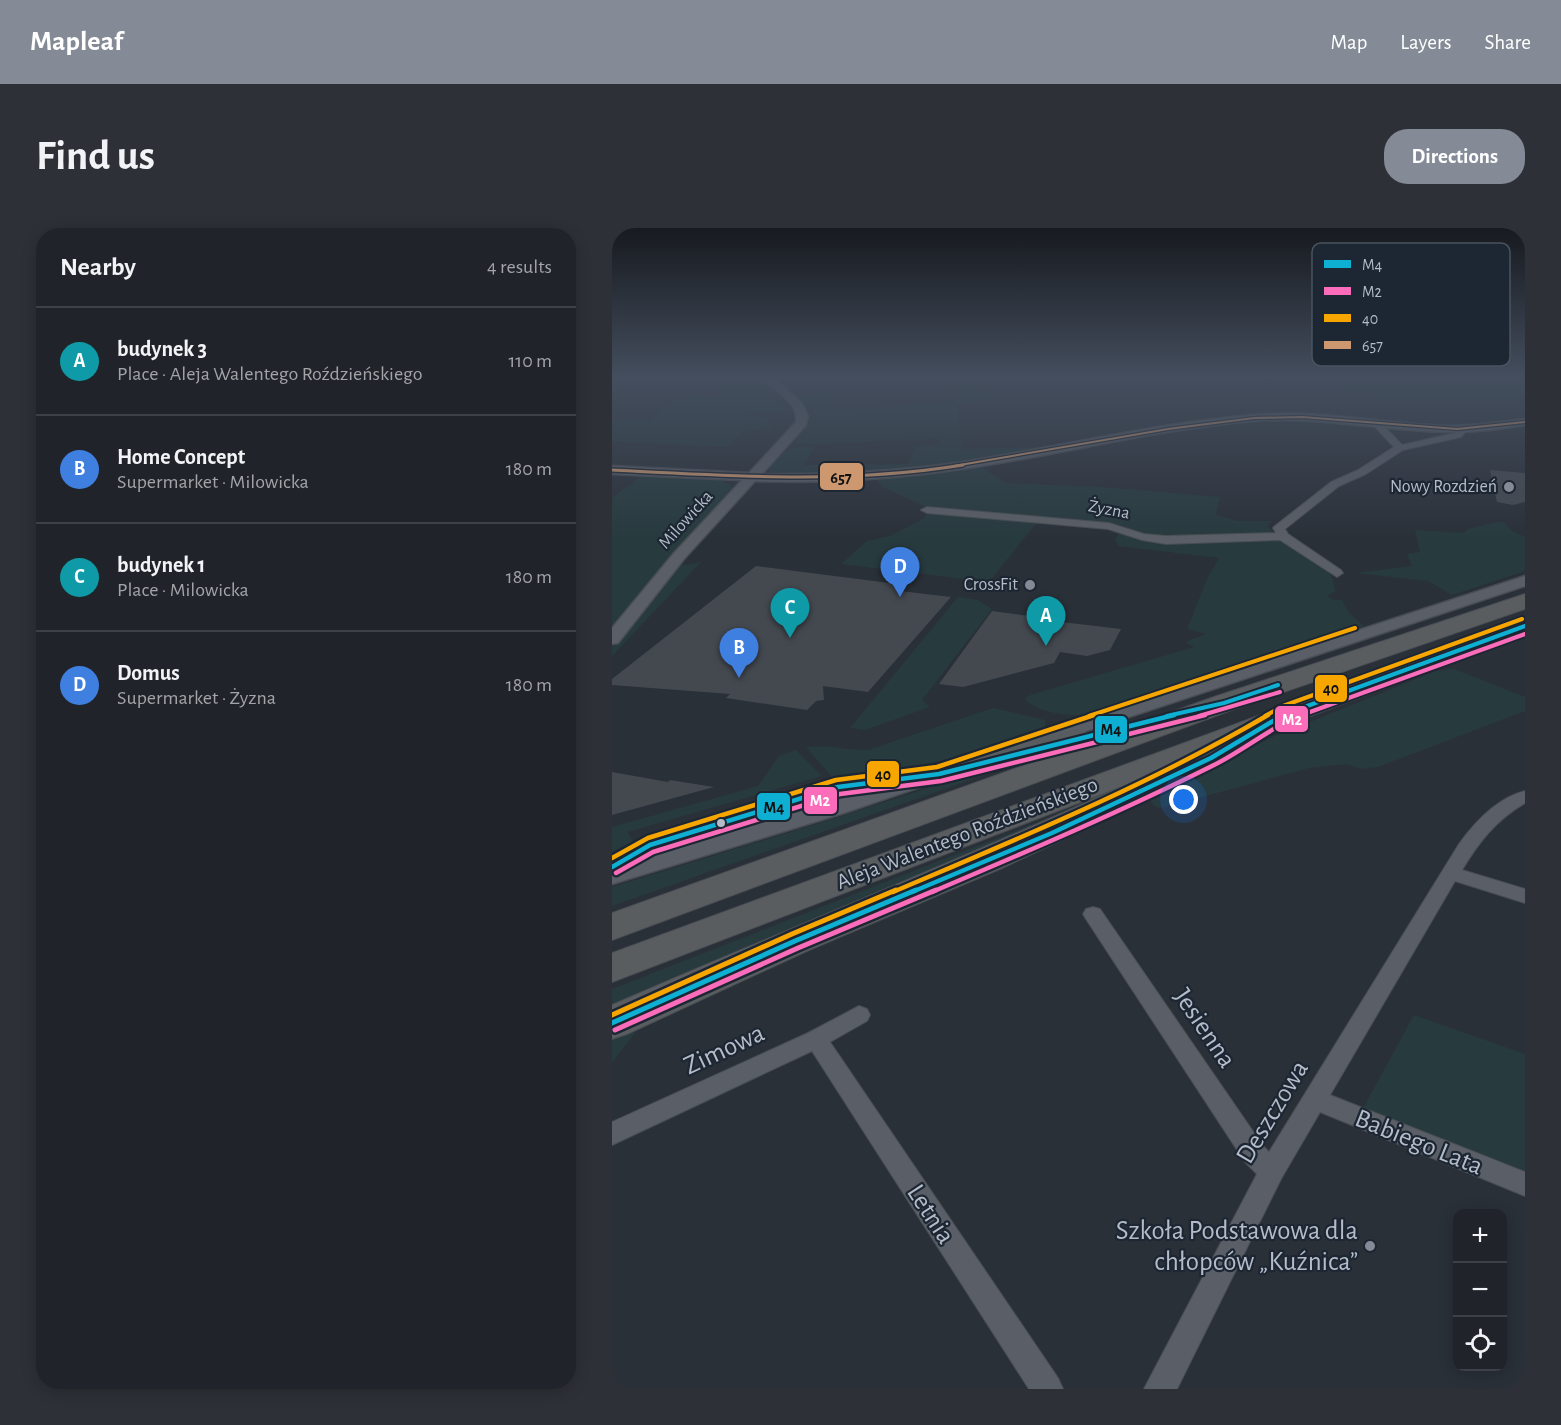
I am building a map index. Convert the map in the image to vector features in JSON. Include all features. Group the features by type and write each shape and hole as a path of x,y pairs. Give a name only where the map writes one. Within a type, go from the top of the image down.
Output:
{"highway":[{"name":"Aleja Walentego Roździeńskiego","path":"612,927 1224,704 1525,601"},
{"name":"Aleja Walentego Roździeńskiego","path":"612,968 1286,713 1525,626"},
{"path":"959,768 1224,704"},
{"path":"612,1023 795,941 1052,833 1211,758 1286,713"}],"street":[{"name":"Milowicka","path":"612,639 679,556 795,432"},
{"path":"612,470 751,477 833,478 910,473 1168,432"},
{"path":"1385,432 1400,448"},
{"path":"1337,573 1284,536 1279,528 1335,484 1400,448 1460,432"},
{"name":"Żyzna","path":"927,510 1109,526 1142,537 1166,540 1284,536"},
{"path":"612,876 959,768 1083,725 1525,581"},
{"path":"1525,796 1501,810 1482,825 1450,873 1525,896"},
{"name":"Deszczowa","path":"1160,1389 1272,1171 1450,873"},
{"name":"Jesienna","path":"1093,914 1254,1154 1272,1171"},
{"name":"Zimowa","path":"612,1134 816,1039 859,1015"},
{"name":"Letnia","path":"816,1039 1047,1389"},
{"name":"Babiego Lata","path":"1314,1099 1525,1184"}],"green space":[{"path":"612,432 741,432 728,447 612,441"},
{"path":"801,432 960,432 962,449 1037,447 1042,450 868,473 789,476 770,472 769,468 784,453 798,447 814,447 804,465 908,464 915,446 940,446 940,438 816,444 798,444 794,441"},
{"path":"982,467 1005,483 1102,487 1220,497 1216,515 1238,521 1272,521 1267,526 1287,545 1330,572 1336,591 1327,596 1333,600 1342,600 1349,613 1364,626 1088,716 1054,713 1038,708 1025,699 1030,695 1194,647 1185,642 1206,634 1187,629 1207,579 1219,558 1118,546 1115,539 1125,526 930,509 885,488 875,479"},
{"path":"643,475 721,480 733,487 661,568 612,629 612,498"},
{"path":"928,513 1038,521 989,582 841,564 867,541 890,536 923,519"},
{"path":"1504,522 1511,530 1525,537 1525,571 1452,595 1428,581 1355,573 1412,566 1407,554 1420,552 1415,530 1464,533 1468,529"},
{"path":"701,562 612,656 612,647 628,632 678,566"},
{"path":"958,597 978,600 992,609 922,700 930,707 865,730 850,728"},
{"path":"1454,669 1525,697 1525,711 1378,767 1360,769 1347,764 1309,768 1162,808 1155,807 1147,797 1275,736 1436,671"},
{"path":"993,708 1045,720 1046,730 957,757 809,791 827,783 831,776 806,747 868,750"},
{"path":"1067,746 612,906 612,887 1040,752"},
{"path":"796,750 822,776 628,832 633,842 612,852 612,827 758,786 779,756"},
{"path":"1079,806 612,1011 612,989"},
{"path":"1414,1015 1525,1054 1525,1173 1362,1110"},
{"path":"622,1027 637,1030 612,1063 612,1030"}],"building":[{"name":"Nowy Rozdzień","path":"1490,470 1525,473 1525,502 1513,505 1497,502"},
{"path":"756,566 905,585 900,591 951,597 868,692 823,686 824,700 816,701 807,710 726,698 730,694 612,685 612,679"},
{"path":"992,611 1037,617 1036,619 1121,629 1110,650 1087,656 1060,652 1054,663 963,687 939,684"},
{"path":"612,772 668,782 670,780 714,787 612,815"}],"transit line":[{"name":"657","path":"612,470 800,478 874,475 955,466 1148,432"},
{"name":"40","path":"612,1015 792,934 1049,826 1207,751 1283,706 1522,619"},
{"name":"M4","path":"612,1023 795,941 1052,833 1211,758 1286,713 1525,626"},
{"name":"40","path":"612,858 648,838 836,780 937,767 1355,628"},
{"name":"M2","path":"615,1030 798,948 1055,840 1214,765 1289,720 1525,634"},
{"name":"M4","path":"612,867 650,845 838,787 939,774 1088,735 1224,703 1278,685"},
{"name":"M2","path":"616,873 653,852 840,794 941,781 1090,742 1226,710 1280,692"}],"place":[{"name":"Nowy Rozdzień","path":"1509,487"},
{"name":"CrossFit","path":"1030,585"},
{"name":"Domus","path":"900,597"},
{"name":"budynek 1","path":"790,638"},
{"name":"budynek 3","path":"1046,646"},
{"name":"Home Concept","path":"739,678"},
{"name":"Szkoła Podstawowa dla chłopców „Kuźnica”","path":"1370,1246"}]}
